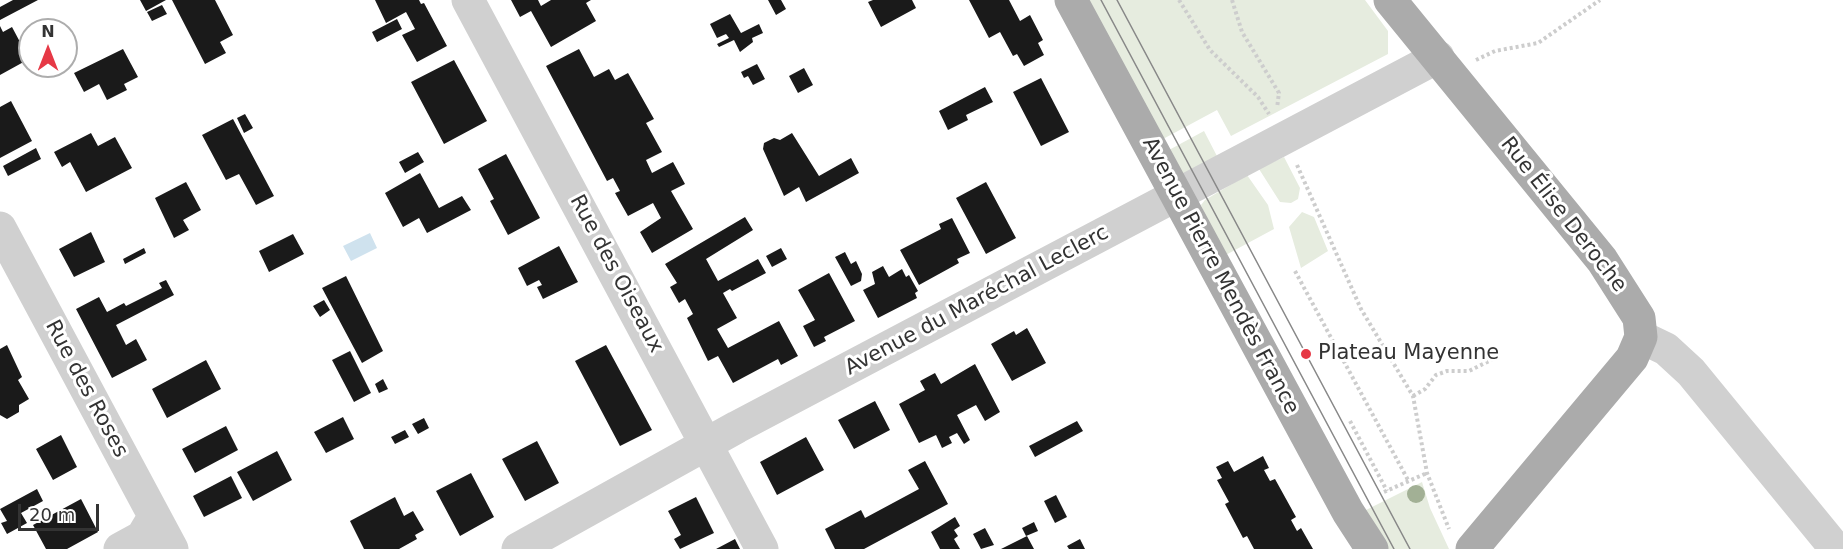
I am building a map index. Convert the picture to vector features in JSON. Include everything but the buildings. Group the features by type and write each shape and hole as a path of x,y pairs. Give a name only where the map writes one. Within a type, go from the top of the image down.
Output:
{"main road":[{"name":"Avenue Pierre Mendès France","path":"1071,0 1216,272 1348,512 1372,549"},
{"name":"Rue Élise Deroche","path":"1390,0 1602,260 1639,318 1641,337"},
{"path":"1462,542 1632,358 1641,337"}],"street":[{"name":"Rue des Oiseaux","path":"468,0 762,549"},
{"name":"Avenue du Maréchal Leclerc","path":"538,544 706,445 1177,196 1447,68"},
{"name":"Rue des Roses","path":"0,228 172,549"},
{"path":"1641,337 1666,349 1691,372 1836,549"},
{"path":"120,549 142,537 154,517"}],"path":[{"path":"1179,0 1210,50 1258,96 1269,115"},
{"path":"1232,0 1242,32 1279,93 1276,111"},
{"path":"1447,68 1475,60 1495,51 1538,43 1600,0"},
{"path":"1294,158 1361,309 1413,396 1427,473 1462,542"},
{"path":"1295,271 1408,480"},
{"path":"1413,396 1425,389 1436,375 1447,371 1469,371 1494,358"},
{"path":"1350,421 1386,491 1427,473"}],"shaded area":[{"path":"1088,0 1365,0 1388,31 1388,54 1231,136 1217,110 1163,139"},
{"path":"1204,131 1219,160 1192,174 1182,173 1169,150"},
{"path":"1284,157 1300,188 1298,199 1291,203 1280,202 1259,169"},
{"path":"1247,175 1268,205 1274,229 1222,257 1201,205 1205,200"},
{"path":"1302,212 1314,217 1328,251 1301,268 1289,227"},
{"path":"1422,482 1430,508 1449,549 1382,549 1358,514"}],"water":[{"path":"370,233 377,248 351,261 343,246"}],"tram line":[{"path":"1101,0 1394,549"},
{"path":"1117,0 1410,549"}],"place":[{"name":"Plateau Mayenne","path":"1306,354"}]}
